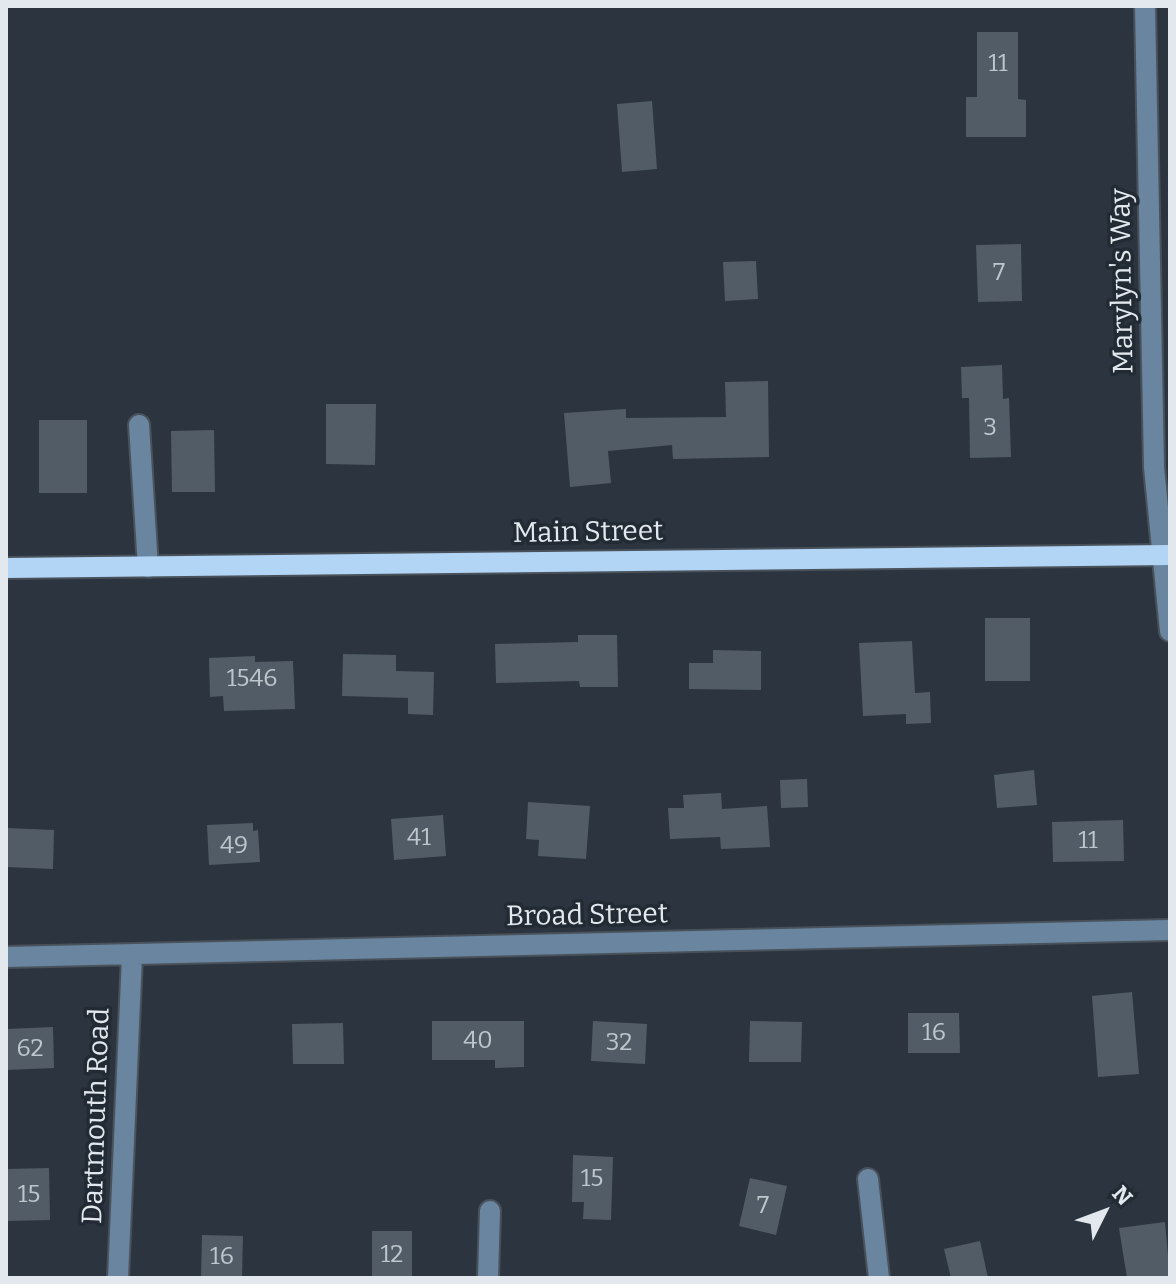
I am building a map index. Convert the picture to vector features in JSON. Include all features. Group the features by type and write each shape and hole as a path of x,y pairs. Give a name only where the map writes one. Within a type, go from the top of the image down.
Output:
{"main road":[{"name":"Main Street","path":"6,568 1166,555"}],"street":[{"name":"Marylyn's Way","path":"1145,6 1154,467 1166,555 1170,631"},
{"path":"139,425 148,567"},
{"name":"Broad Street","path":"6,957 1170,930"},
{"name":"Dartmouth Road","path":"118,1278 132,956"},
{"path":"868,1179 879,1278"},
{"path":"488,1278 490,1211"}],"building":[{"path":"977,32 1018,32 1018,99 1026,100 1026,137 966,137 966,97 977,97"},
{"path":"652,101 657,169 622,172 617,104"},
{"path":"1021,244 1022,301 978,302 976,245"},
{"path":"756,261 758,299 725,301 723,262"},
{"path":"1002,365 1003,399 1009,398 1011,457 970,458 969,398 962,398 961,367"},
{"path":"768,381 769,457 673,459 672,445 608,451 611,483 570,487 564,413 626,409 626,418 726,417 725,382"},
{"path":"326,404 376,404 375,465 326,464"},
{"path":"39,420 87,420 87,493 39,493"},
{"path":"214,430 215,492 172,492 171,431"},
{"path":"985,618 1030,618 1030,681 985,681"},
{"path":"578,635 617,635 618,687 580,687 579,681 496,683 495,644 578,642"},
{"path":"912,641 915,693 930,692 931,723 906,724 906,714 863,716 859,643"},
{"path":"713,650 761,651 761,690 689,689 689,663 713,663"},
{"path":"343,654 396,655 396,671 434,672 433,715 408,714 408,698 342,696"},
{"path":"255,656 255,662 293,661 295,709 224,711 223,696 210,697 209,658"},
{"path":"1034,770 1037,805 997,808 994,775"},
{"path":"807,779 808,807 781,808 780,780"},
{"path":"721,793 722,809 767,806 770,847 721,849 720,837 670,839 668,808 684,808 683,795"},
{"path":"528,802 590,806 586,859 538,856 539,840 526,839"},
{"path":"443,815 446,856 394,860 391,819"},
{"path":"1123,820 1124,861 1053,862 1052,822"},
{"path":"253,823 253,831 258,830 260,862 209,865 207,825"},
{"path":"6,828 54,830 53,869 6,867"},
{"path":"1132,992 1139,1074 1098,1077 1092,996"},
{"path":"908,1013 959,1013 960,1053 908,1053"},
{"path":"432,1021 524,1021 524,1067 495,1068 495,1060 432,1060"},
{"path":"593,1021 647,1024 645,1064 591,1061"},
{"path":"750,1021 802,1022 801,1062 749,1062"},
{"path":"343,1023 344,1064 293,1064 292,1024"},
{"path":"53,1027 54,1068 6,1070 6,1029"},
{"path":"573,1155 613,1157 611,1220 583,1219 584,1202 572,1202"},
{"path":"49,1168 50,1220 8,1221 7,1169"},
{"path":"750,1178 787,1186 776,1235 739,1226"},
{"path":"1165,1222 1170,1278 1127,1278 1119,1228"},
{"path":"372,1231 412,1231 412,1278 372,1278"},
{"path":"202,1235 243,1236 242,1278 201,1278"},
{"path":"980,1241 988,1278 951,1278 944,1249"}]}
